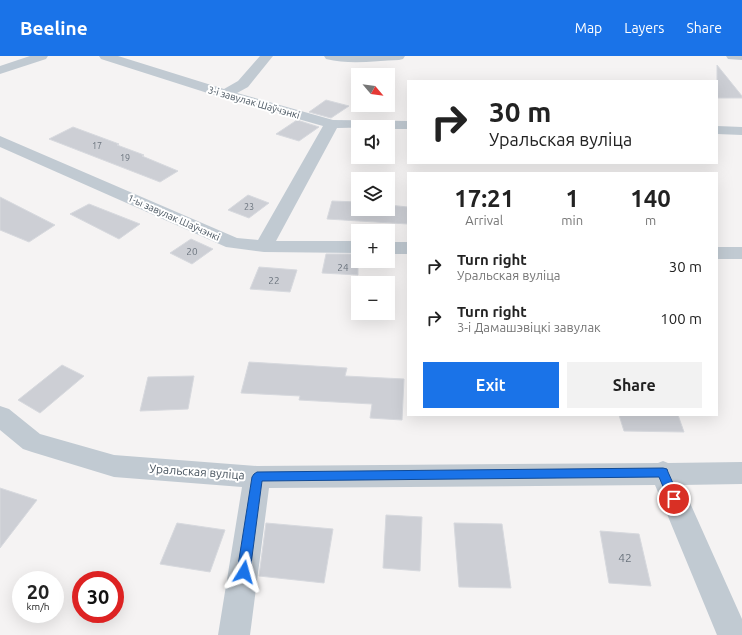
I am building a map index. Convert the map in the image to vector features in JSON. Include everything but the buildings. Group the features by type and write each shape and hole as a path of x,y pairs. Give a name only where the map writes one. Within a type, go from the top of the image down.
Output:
{"street":[{"path":"0,70 42,56"},
{"name":"3-і завулак Шаўчэнкі","path":"105,56 225,94 332,124 407,125"},
{"path":"225,94 243,84 267,56"},
{"path":"330,56 357,59 399,56"},
{"path":"732,56 742,56"},
{"path":"264,246 332,124"},
{"path":"718,130 742,131"},
{"name":"1-ы завулак Шаўчэнкі","path":"0,140 233,243 264,246 351,247"},
{"path":"395,248 407,248"},
{"path":"718,253 742,253"},
{"name":"Уральская вуліца","path":"0,416 32,442 114,466 257,477 663,472 742,473"},
{"path":"663,472 733,635"},
{"path":"234,635 257,477"}],"route":[{"path":"244,572 257,477 663,472 674,499"}]}
